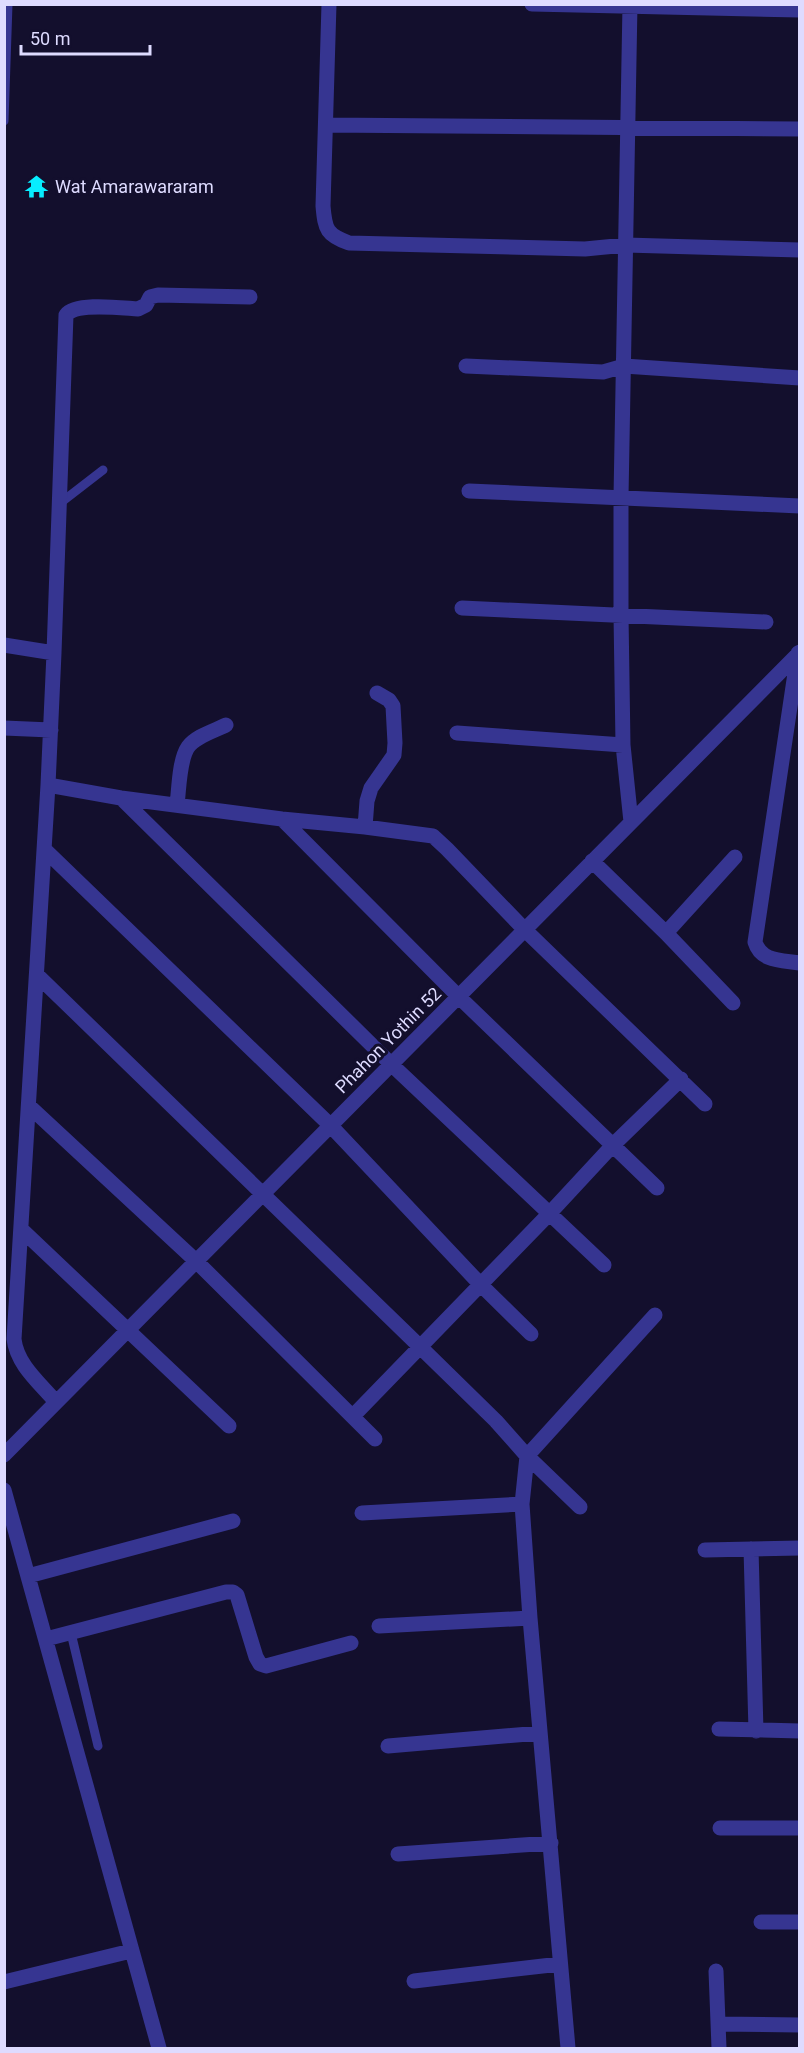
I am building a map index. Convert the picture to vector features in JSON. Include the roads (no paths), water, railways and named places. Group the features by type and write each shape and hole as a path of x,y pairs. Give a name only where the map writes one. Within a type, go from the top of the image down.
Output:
{"street":[{"path":"329,4 323,207 325,225 333,237 350,243 585,249 626,245 800,250"},
{"path":"532,4 800,10"},
{"path":"630,5 621,615 623,745 631,822"},
{"path":"326,125 800,129"},
{"path":"56,1402 20,1360 15,1350 14,1340 51,730 66,315 70,310 80,308 138,309 146,305 150,297 158,295 250,297"},
{"path":"466,366 603,372 624,366 800,378"},
{"path":"469,491 800,506"},
{"path":"462,608 766,622"},
{"path":"4,645 54,653"},
{"path":"799,652 755,942 760,953 766,957 800,963"},
{"name":"Phahon Yothin 52","path":"4,1455 799,652"},
{"path":"365,826 367,801 371,788 394,755 393,706 389,700 377,693"},
{"path":"177,805 183,756 188,746 226,726"},
{"path":"4,728 51,730"},
{"path":"457,733 623,745"},
{"path":"48,785 121,798 282,819 365,826 433,837 524,929 705,1104"},
{"path":"121,798 392,1065 604,1265"},
{"path":"282,819 458,996 657,1188"},
{"path":"44,849 330,1125 481,1285 531,1334"},
{"path":"666,933 735,857"},
{"path":"592,861 733,1003"},
{"path":"37,975 496,1421 527,1456 580,1507"},
{"path":"353,1416 613,1145 681,1079"},
{"path":"29,1106 196,1261 375,1439"},
{"path":"22,1230 229,1426"},
{"path":"568,2049 522,1504 527,1456 654,1315"},
{"path":"4,1490 159,2049"},
{"path":"362,1513 522,1504"},
{"path":"28,1576 233,1521"},
{"path":"705,1550 800,1548"},
{"path":"752,1549 756,1731"},
{"path":"46,1639 226,1592 237,1595 260,1664 266,1666 351,1643"},
{"path":"379,1626 530,1618"},
{"path":"718,1729 800,1731"},
{"path":"388,1746 540,1733"},
{"path":"720,1828 800,1828"},
{"path":"398,1854 551,1844"},
{"path":"761,1922 800,1922"},
{"path":"4,1982 131,1951"},
{"path":"414,1981 560,1964"},
{"path":"716,1971 719,2049"},
{"path":"718,2024 800,2025"}],"lane":[{"path":"4,121 8,4"},
{"path":"59,504 103,470"},
{"path":"71,1633 98,1746"}],"place":[{"name":"Wat Amarawararam","path":"37,186"}]}
